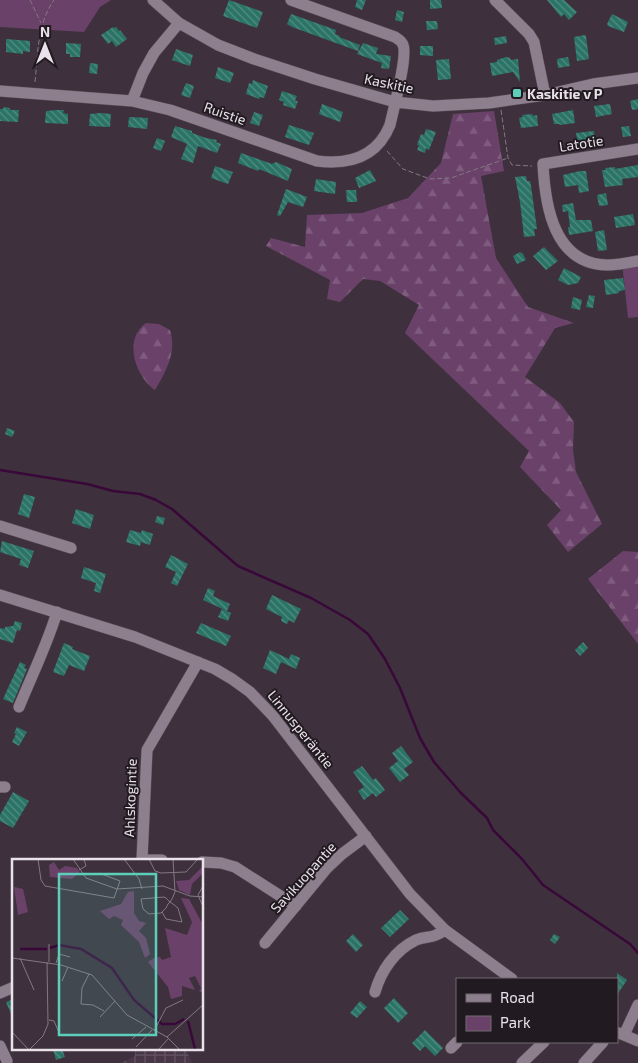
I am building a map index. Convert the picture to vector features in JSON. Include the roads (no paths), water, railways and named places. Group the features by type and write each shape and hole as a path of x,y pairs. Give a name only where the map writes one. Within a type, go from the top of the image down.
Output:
{"street":[{"name":"Kaskitie","path":"153,0 179,23 218,45 254,59 341,88 433,106 500,102 545,95 593,84 638,78"},
{"path":"291,0 395,37 400,41 404,50 396,98"},
{"path":"495,0 529,34 534,42 545,95"},
{"path":"132,101 143,73 154,53 179,23"},
{"name":"Ruistie","path":"0,91 132,101 170,110 317,161 328,162 352,160 364,155 381,142 390,125 396,98"},
{"name":"Latotie","path":"638,149 543,164 547,208 555,230 564,244 578,258 593,263 608,265 638,261"},
{"path":"0,526 71,548"},
{"name":"Linnusperäntie","path":"0,594 135,637 198,662 232,679 250,692 272,716 410,894 445,930 511,978"},
{"path":"19,707 30,678 45,648 57,612"},
{"name":"Ahlskogintie","path":"142,859 146,750 198,662"},
{"name":"Savikuopantie","path":"265,943 327,868 366,836"},
{"path":"204,862 221,863 235,867 296,906"},
{"path":"375,992 385,970 393,958 405,946 418,939 437,936 445,930"},
{"path":"0,993 12,988"},
{"path":"638,1006 620,1034 638,1041"},
{"path":"522,1063 543,1043"},
{"path":"584,1063 602,1043"},
{"path":"0,1046 7,1061"}],"waterway":[{"path":"0,470 87,484 113,491 140,494 156,500 172,509 238,566 311,598 350,620 368,634 385,659 400,688 420,738 434,762 461,793 487,818 493,830 522,859 543,885 630,944 638,953"}],"place":[{"name":"Kaskitie v P","path":"517,93"}]}
